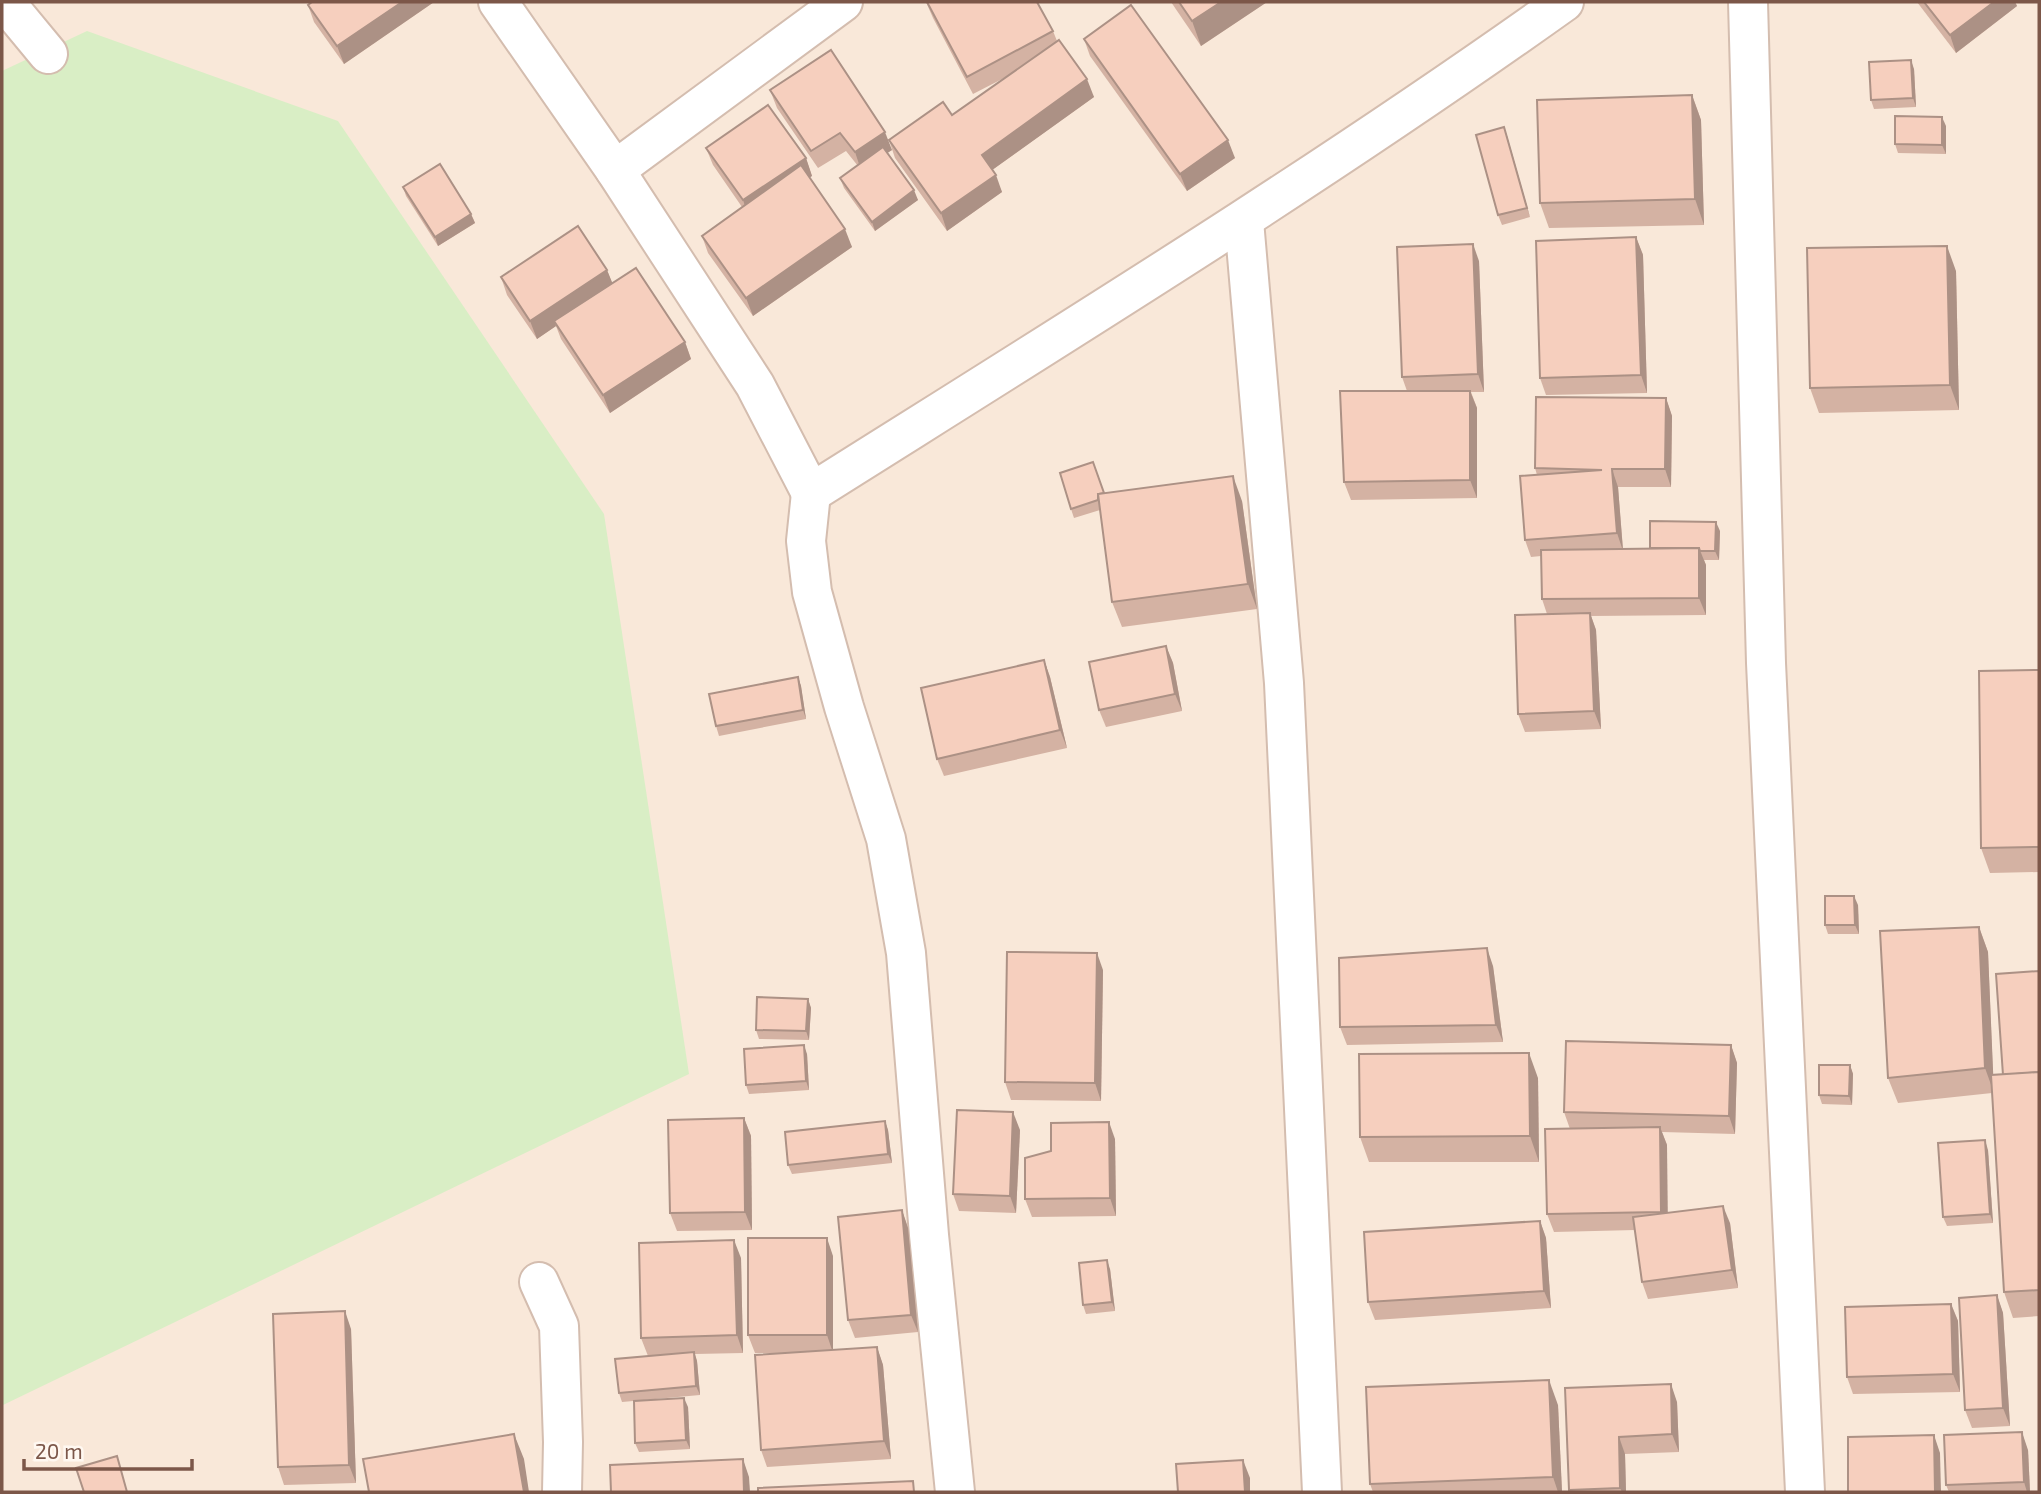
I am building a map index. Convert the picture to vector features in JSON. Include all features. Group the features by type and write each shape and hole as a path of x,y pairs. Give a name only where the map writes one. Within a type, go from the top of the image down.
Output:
{"street":[{"path":"5,2 48,54"},
{"path":"498,2 615,170 755,385 811,494 806,541 812,592 844,707 886,839 906,953 929,1236 955,1492"},
{"path":"615,170 843,2"},
{"path":"811,494 1244,221 1564,2"},
{"path":"1748,2 1766,663 1805,1492"},
{"path":"1244,221 1284,683 1322,1492"},
{"path":"539,1282 559,1326 562,1492"}],"shaded area":[{"path":"2,2 2039,2 2039,1492 2,1492"}],"green space":[{"path":"87,31 338,121 604,514 689,1074 3,1405 2,71"}],"building":[{"path":"312,2 402,2 337,46 308,5"},
{"path":"927,2 1037,2 1053,31 967,77"},
{"path":"1179,2 1221,2 1192,21"},
{"path":"1924,2 1994,2 1950,35"},
{"path":"1131,5 1228,140 1180,174 1084,39"},
{"path":"1059,40 1087,79 982,155 996,175 941,213 889,140 943,102 952,115"},
{"path":"831,50 885,132 855,152 840,133 811,151 770,90"},
{"path":"1911,60 1913,98 1871,100 1869,62"},
{"path":"1692,95 1695,199 1540,203 1537,100"},
{"path":"768,105 806,158 743,200 706,148"},
{"path":"1895,116 1942,117 1942,145 1895,144"},
{"path":"1504,127 1527,208 1498,215 1476,135"},
{"path":"883,147 914,190 872,222 840,178"},
{"path":"440,164 471,214 435,237 403,187"},
{"path":"801,165 845,229 746,298 702,236"},
{"path":"578,226 607,270 530,321 501,277"},
{"path":"1636,237 1641,375 1540,378 1536,241"},
{"path":"1473,244 1478,374 1402,377 1397,247"},
{"path":"1947,246 1950,385 1810,388 1807,248"},
{"path":"636,268 685,342 603,395 554,321"},
{"path":"1340,391 1470,391 1470,480 1344,482"},
{"path":"1536,397 1666,398 1665,469 1612,469 1617,533 1525,540 1520,476 1602,470 1535,468"},
{"path":"1093,462 1104,493 1098,494 1098,500 1071,509 1060,473"},
{"path":"1233,476 1248,584 1112,602 1098,494"},
{"path":"1650,521 1716,522 1715,551 1700,551 1699,548 1650,548"},
{"path":"1699,548 1699,598 1542,599 1541,550"},
{"path":"1590,613 1594,711 1518,714 1515,615"},
{"path":"1166,646 1175,694 1099,710 1089,662"},
{"path":"1044,660 1060,730 937,759 921,688"},
{"path":"2039,670 2039,847 1981,848 1979,671"},
{"path":"798,677 803,710 716,726 709,694"},
{"path":"1825,896 1854,896 1855,925 1825,925"},
{"path":"1979,927 1985,1068 1888,1078 1880,931"},
{"path":"1487,948 1496,1025 1340,1027 1339,958"},
{"path":"1007,952 1097,953 1095,1083 1005,1082"},
{"path":"2039,971 2039,1072 2003,1075 1996,974"},
{"path":"757,997 808,999 806,1031 756,1030"},
{"path":"1566,1041 1731,1045 1729,1116 1564,1112"},
{"path":"804,1045 806,1081 746,1085 744,1049"},
{"path":"1529,1053 1530,1136 1360,1137 1359,1054"},
{"path":"1819,1065 1850,1065 1849,1096 1819,1095"},
{"path":"2039,1072 2039,1290 2004,1292 1991,1075"},
{"path":"957,1110 1013,1112 1010,1196 953,1194"},
{"path":"744,1118 745,1212 670,1213 668,1120"},
{"path":"885,1121 888,1154 788,1165 785,1132"},
{"path":"1109,1122 1110,1198 1025,1199 1025,1158 1051,1151 1051,1123"},
{"path":"1660,1127 1661,1212 1547,1214 1545,1129"},
{"path":"1985,1140 1990,1214 1943,1217 1938,1143"},
{"path":"1723,1206 1732,1270 1642,1282 1633,1217"},
{"path":"902,1210 911,1315 848,1320 838,1217"},
{"path":"1540,1221 1544,1291 1368,1302 1364,1232"},
{"path":"748,1238 827,1238 827,1335 748,1335"},
{"path":"734,1240 737,1335 641,1338 639,1243"},
{"path":"1107,1260 1112,1302 1083,1305 1079,1263"},
{"path":"1997,1295 2003,1408 1965,1410 1959,1298"},
{"path":"1951,1304 1953,1374 1847,1377 1845,1307"},
{"path":"345,1311 349,1465 278,1467 273,1314"},
{"path":"877,1347 884,1441 761,1450 755,1355"},
{"path":"694,1352 696,1386 619,1393 615,1359"},
{"path":"1549,1380 1553,1477 1370,1484 1366,1387"},
{"path":"1671,1384 1672,1434 1619,1437 1620,1488 1569,1490 1565,1388"},
{"path":"684,1398 686,1440 635,1443 634,1401"},
{"path":"2022,1432 2024,1482 1946,1485 1944,1435"},
{"path":"514,1434 524,1492 369,1492 363,1459"},
{"path":"1934,1435 1935,1492 1848,1492 1848,1437"},
{"path":"117,1456 127,1492 84,1492 76,1468"},
{"path":"743,1459 744,1492 611,1492 610,1465"},
{"path":"1243,1460 1245,1492 1178,1492 1176,1464"},
{"path":"913,1481 914,1492 758,1492 758,1488"}]}
